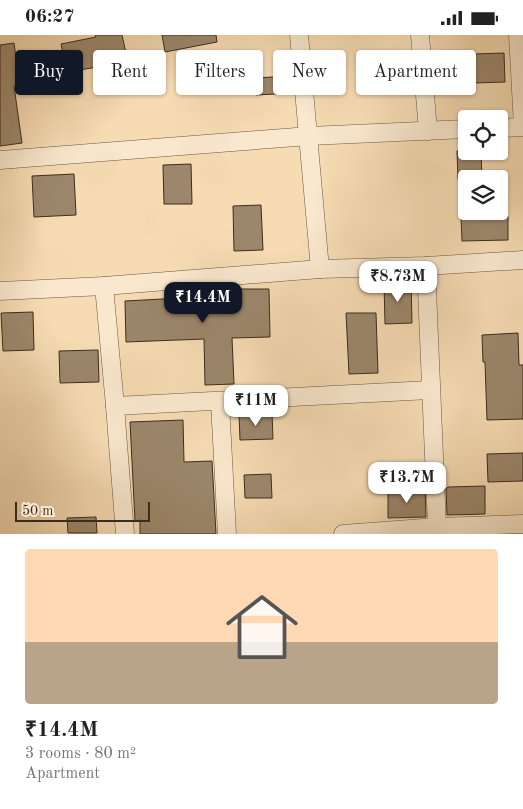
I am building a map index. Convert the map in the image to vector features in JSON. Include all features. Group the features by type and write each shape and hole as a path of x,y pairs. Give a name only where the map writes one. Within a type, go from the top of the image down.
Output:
{"street":[{"path":"299,35 320,269"},
{"path":"420,35 428,131"},
{"path":"508,127 523,126 518,35"},
{"path":"0,160 309,136 458,129"},
{"path":"0,291 104,286 320,269 426,266 523,260"},
{"path":"426,266 437,527"},
{"path":"104,286 125,534"},
{"path":"115,406 430,390"},
{"path":"220,402 227,534"},
{"path":"343,534 437,527 523,524"}],"building":[{"path":"95,35 122,35 125,50 93,50 93,68 83,69 83,50 62,50 61,44 96,37"},
{"path":"162,35 216,35 217,42 166,52"},
{"path":"14,43 14,86 22,143 0,146 0,45"},
{"path":"504,53 505,82 476,83 476,54"},
{"path":"273,77 273,94 263,95 263,78"},
{"path":"457,151 458,160 481,160 482,170 458,170 458,179"},
{"path":"191,164 192,204 164,204 163,165"},
{"path":"74,174 76,215 34,217 32,176"},
{"path":"261,205 263,250 234,251 233,206"},
{"path":"461,220 508,220 508,240 462,241"},
{"path":"411,282 412,323 385,324 384,283"},
{"path":"235,289 269,289 270,337 232,338 234,384 205,385 204,339 126,342 125,301 200,297 200,292 235,291"},
{"path":"33,312 34,350 3,351 1,313"},
{"path":"346,313 376,313 378,373 349,374"},
{"path":"518,333 519,365 523,365 523,419 487,420 482,335"},
{"path":"98,350 99,382 60,383 59,351"},
{"path":"272,413 273,439 240,440 239,414"},
{"path":"183,420 184,462 212,461 216,534 140,534 140,520 135,521 130,422"},
{"path":"523,453 523,481 488,482 487,454"},
{"path":"271,474 272,498 245,498 244,475"},
{"path":"485,486 485,514 447,515 446,489 448,487"},
{"path":"425,489 426,517 388,518 388,491"},
{"path":"96,517 97,533 68,533 67,518"}]}
